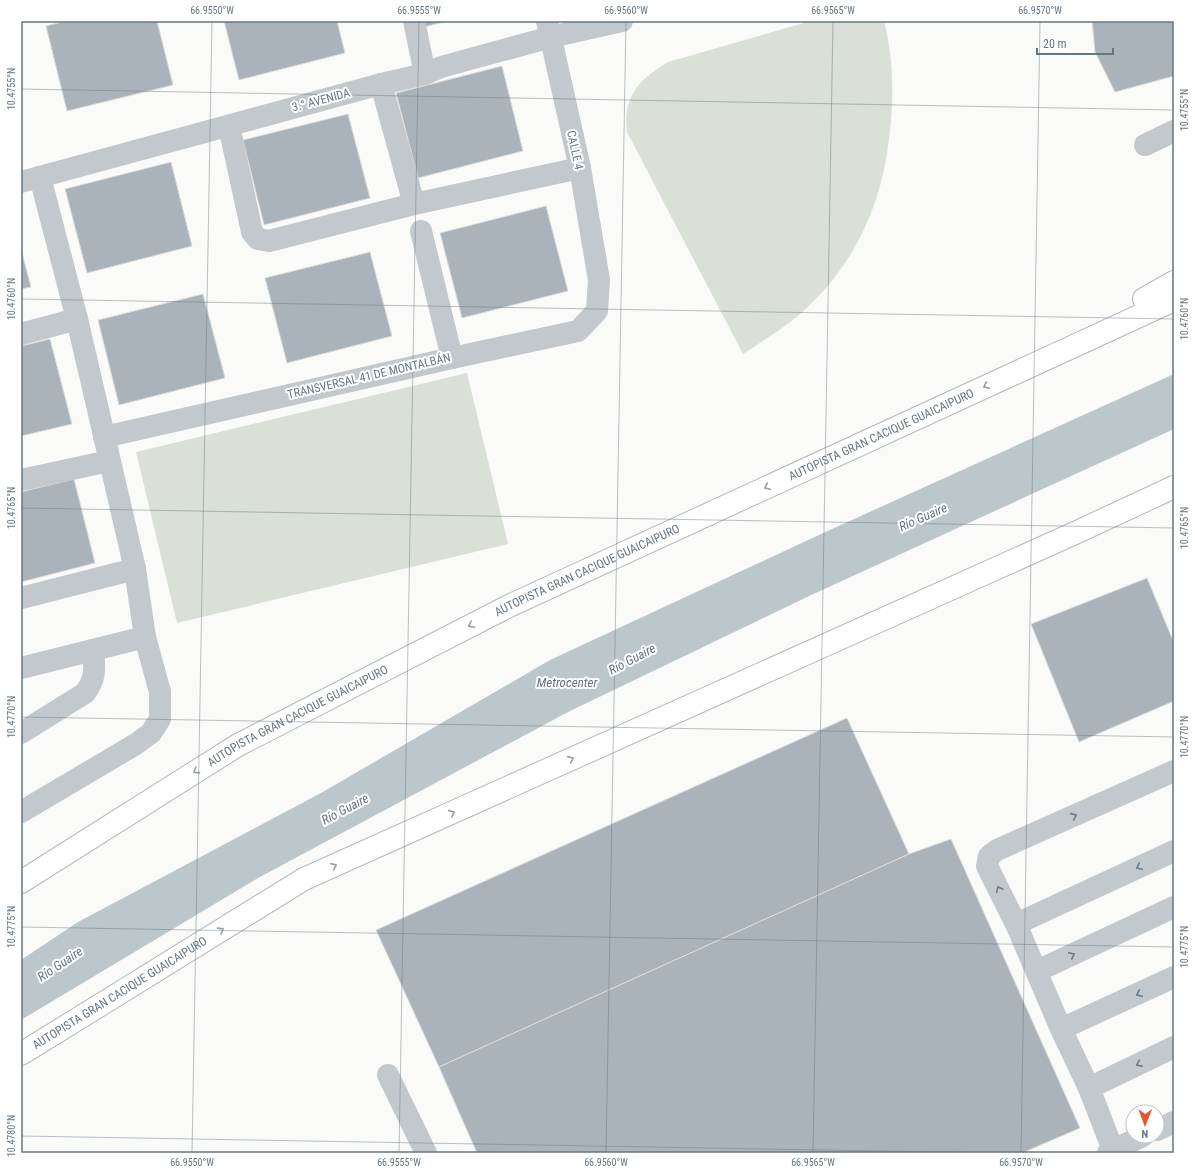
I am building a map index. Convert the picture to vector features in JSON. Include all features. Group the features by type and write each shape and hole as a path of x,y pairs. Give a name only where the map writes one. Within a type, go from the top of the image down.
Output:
{"highway":[{"path":"1022,369 1174,282"},
{"name":"AUTOPISTA GRAN CACIQUE GUAICAIPURO","path":"21,882 238,745 511,604 1174,300"},
{"name":"AUTOPISTA GRAN CACIQUE GUAICAIPURO","path":"21,1054 304,879 1168,491"}],"street":[{"path":"414,21 425,74"},
{"name":"3.° AVENIDA","path":"31,179 381,84 425,74 549,29 622,21"},
{"name":"CALLE 4","path":"549,29 580,168 599,280"},
{"path":"381,84 414,204"},
{"path":"229,126 252,232 258,239 269,241 414,204 580,168"},
{"path":"1145,145 1174,131"},
{"path":"21,812 136,744 151,733 160,719 160,692 145,637 135,570 77,319 31,179"},
{"path":"421,231 452,358"},
{"name":"TRANSVERSAL 41 DE MONTALBÁN","path":"104,437 452,358 578,332 597,311 599,280"},
{"path":"21,334 77,319"},
{"path":"21,480 109,461"},
{"path":"21,598 135,570"},
{"path":"21,668 145,637"},
{"path":"21,733 85,693 92,685 95,675 93,650"},
{"path":"1126,1144 1111,1151 1089,1088 1061,1029 1016,924 987,866 989,856 997,850 1174,771"},
{"path":"1016,924 1174,850"},
{"path":"1037,971 1174,907"},
{"path":"1061,1029 1174,977"},
{"path":"1089,1088 1174,1047"},
{"path":"388,1075 426,1153"}],"shaded area":[{"path":"811,21 884,21 890,50 892,80 891,124 885,166 869,217 858,241 844,264 810,305 789,323 743,354 627,132 626,119 628,108 635,90 641,82 668,62"},
{"path":"467,373 508,544 177,623 136,452"}],"water":[{"name":"Metrocenter","path":"1174,374 1174,429 807,597 568,712 258,878 21,1020 21,960 78,922 321,793 550,660 821,534"}],"building":[{"path":"66,21 157,21 173,85 67,111 46,26"},
{"path":"224,21 337,21 345,53 239,80"},
{"path":"423,21 448,21 424,27"},
{"path":"1092,21 1174,21 1174,76 1115,92 1095,52"},
{"path":"502,66 523,151 418,178 396,93"},
{"path":"348,114 370,198 264,225 243,140"},
{"path":"171,162 192,246 87,273 65,189"},
{"path":"546,206 568,291 462,318 440,233"},
{"path":"21,249 31,287 21,289"},
{"path":"370,252 392,336 287,363 265,278"},
{"path":"203,294 225,378 119,405 98,320"},
{"path":"50,339 72,424 21,436 21,346"},
{"path":"74,479 95,563 21,582 21,492"},
{"path":"1147,578 1174,643 1174,701 1079,742 1031,624"},
{"path":"847,718 909,854 439,1067 376,930"},
{"path":"951,839 1080,1128 1022,1153 477,1153 439,1067 909,854"}],"water label":[{"name":"Río Guaire","path":"923,517"},
{"name":"Río Guaire","path":"632,659"},
{"name":"Río Guaire","path":"345,809"},
{"name":"Río Guaire","path":"60,964"}]}
